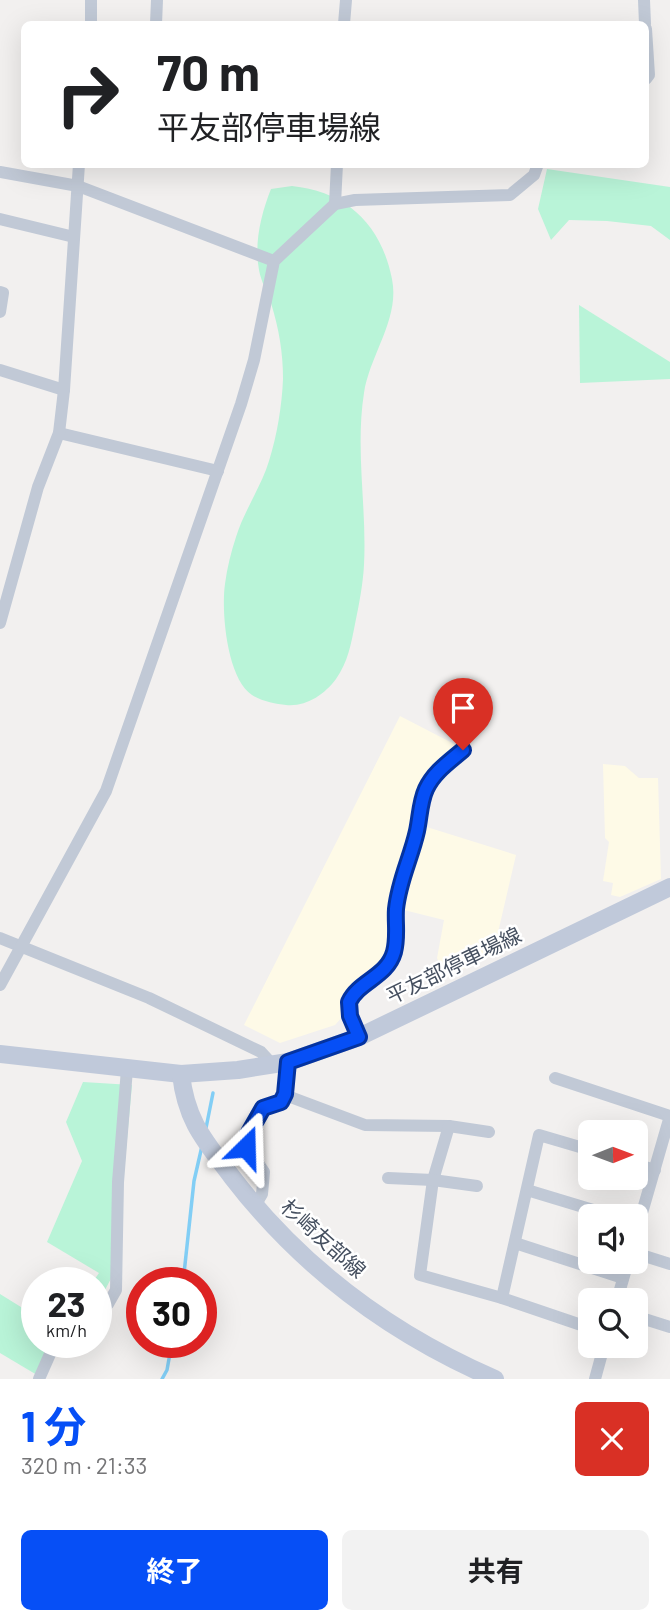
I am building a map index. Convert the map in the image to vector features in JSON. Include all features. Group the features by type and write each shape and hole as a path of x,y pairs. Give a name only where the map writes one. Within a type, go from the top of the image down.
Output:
{"main road":[{"name":"平友部停車場線","path":"0,1054 181,1074 222,1072 281,1063 359,1037 670,887"},
{"name":"杉崎友部線","path":"181,1074 185,1105 190,1116 209,1146 270,1224 337,1285 377,1315 450,1360 495,1379"}],"street":[{"path":"91,0 92,21"},
{"path":"156,21 157,0"},
{"path":"344,21 346,0"},
{"path":"644,0 646,21"},
{"path":"0,623 38,487 59,433 79,168"},
{"path":"335,204 337,168"},
{"path":"0,985 106,791 254,360 274,261 335,204 355,200 510,195 534,174 536,168"},
{"path":"0,172 78,186 274,261"},
{"path":"0,219 74,237"},
{"path":"0,292 3,293 0,312"},
{"path":"0,370 64,390"},
{"path":"59,433 218,471"},
{"path":"359,1037 350,1016 349,1002 359,989 388,966 394,953 397,935 396,909 403,870 417,833 425,791 433,777 463,750"},
{"path":"0,938 149,998 281,1063 285,1094 281,1102 263,1108 246,1138 246,1147 264,1172 262,1194 255,1206"},
{"path":"112,1297 116,1290 118,1182 127,1069"},
{"path":"555,1078 670,1116 643,1204"},
{"path":"285,1094 365,1125 449,1126 489,1132"},
{"path":"449,1126 433,1180 420,1275 502,1298 578,1324"},
{"path":"502,1298 539,1135 578,1146"},
{"path":"648,1168 654,1170"},
{"path":"388,1178 477,1186"},
{"path":"527,1190 578,1205"},
{"path":"514,1243 623,1278"},
{"path":"648,1257 670,1265"},
{"path":"620,1288 624,1274"},
{"path":"648,1321 670,1327"},
{"path":"39,1379 48,1358"},
{"path":"595,1379 601,1358"}],"shaded area":[{"path":"400,716 458,746 430,774 414,823 516,855 493,954 445,978 437,958 444,920 392,907 388,950 381,966 354,981 348,988 341,1005 343,1016 335,1025 280,1043 244,1025"},
{"path":"603,764 625,766 639,778 658,778 661,879 620,897 611,895 613,883 603,881 609,842 605,838"}],"green space":[{"path":"547,169 670,187 670,240 651,226 569,220 551,240 538,209"},
{"path":"292,186 329,195 358,214 370,227 387,259 393,294 388,322 364,393 361,457 364,565 350,646 343,666 331,685 314,699 293,705 260,699 243,687 231,660 224,610 225,584 231,554 239,527 269,461 282,399 281,350 274,313 259,270 259,229 271,189"},
{"path":"579,305 670,362 670,379 580,383"},
{"path":"83,1082 132,1085 115,1271 112,1277 112,1267 89,1267 47,1242 82,1161 66,1122"},
{"path":"0,1294 21,1307 21,1358 46,1358 37,1375 0,1353"}],"waterway":[{"path":"206,1128 213,1093"},
{"path":"185,1267 194,1181 202,1146"},
{"path":"162,1379 169,1358"}],"route":[{"path":"246,1147 246,1138 263,1108 281,1102 285,1094 288,1062 359,1037 350,1016 349,1002 352,995 388,966 394,953 397,935 396,909 403,870 417,833 425,791 433,777 463,750"}]}
